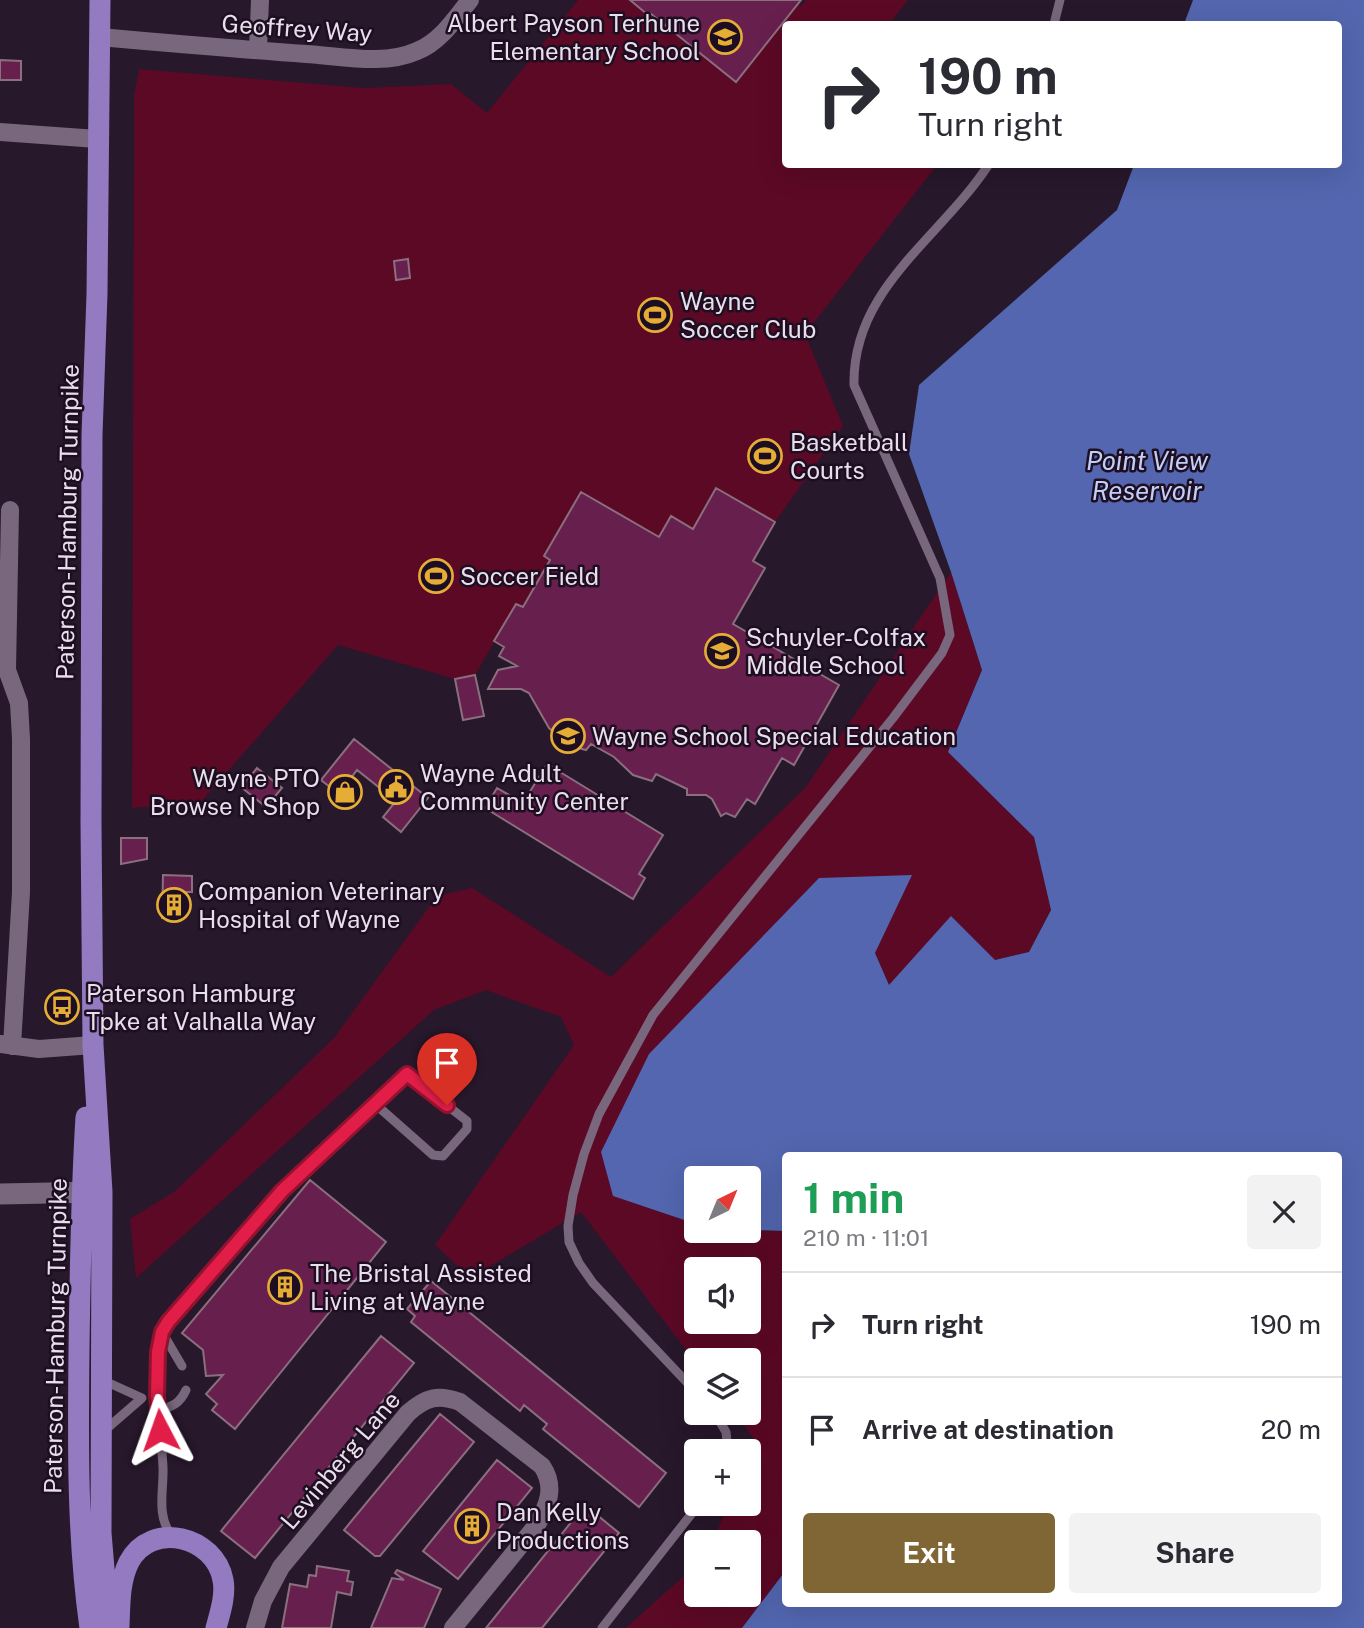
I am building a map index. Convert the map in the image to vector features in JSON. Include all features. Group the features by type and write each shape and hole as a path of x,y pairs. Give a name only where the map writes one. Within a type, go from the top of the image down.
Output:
{"main road":[{"name":"Paterson-Hamburg Turnpike","path":"90,1628 81,1538 78,1450 91,1192 92,435 97,295 100,0"},
{"name":"Paterson-Hamburg Turnpike","path":"91,1192 101,1375 101,1533 109,1628"},
{"path":"119,1628 122,1581 133,1555 155,1539 172,1537 179,1537 202,1548 219,1569 224,1587 216,1628"}],"street":[{"path":"258,50 260,0"},
{"name":"Geoffrey Way","path":"99,37 375,59 404,56 419,51 434,41 470,0"},
{"path":"0,132 97,139"},
{"path":"10,510 7,670 19,703 21,892 6,1045 39,1049 93,1045"},
{"path":"0,1194 91,1192"},
{"name":"Levinberg Lane","path":"255,1628 263,1601 281,1567 408,1413 420,1402 431,1397 446,1397 460,1402 542,1466 549,1477 550,1492 546,1510 536,1526 453,1628"}],"lane":[{"path":"1055,21 1060,0"},
{"path":"684,1379 593,1283 579,1263 569,1242 568,1226 573,1195 599,1114 653,1015 893,718 942,653 950,635 940,578 854,385 854,362 860,333 873,308 900,269 964,198 986,168"},
{"path":"172,1537 161,1509 163,1470 157,1396 158,1352 162,1332 205,1278 282,1191 374,1103 407,1074 467,1121 467,1129 443,1156 433,1155 374,1103"},
{"path":"162,1332 183,1366"},
{"path":"101,1375 109,1383 142,1398 157,1396"},
{"path":"158,1410 170,1408 180,1401 187,1390"},
{"path":"101,1435 142,1398"},
{"path":"602,1628 690,1516"}],"shaded area":[{"path":"578,0 630,0 736,82 782,24 782,168 935,168 805,334 843,426 775,522 716,488 693,529 671,517 659,537 581,493 544,556 550,560 523,607 516,604 475,675 455,679 338,645 200,803 132,808 134,96 139,69 363,88 451,84 487,113"},
{"path":"806,0 908,0 891,21 784,21 798,4 801,6"},
{"path":"951,572 982,670 948,752 1034,837 1051,909 1029,952 889,985 875,953 613,1196 684,1220 684,1243 761,1243 761,1231 782,1231 782,1575 761,1603 761,1530 718,1530 723,1516 761,1516 761,1439 754,1439 744,1425 761,1425 761,1348 685,1348 581,1212 470,1278 435,1245 574,1045 561,1017 486,990 434,1010 136,1278 130,1219 174,1192 334,1038 437,896 472,888 611,977 806,787"},
{"path":"684,1576 684,1607 758,1607 742,1628 626,1628"}],"water":[{"name":"Point View Reservoir","path":"1193,0 1364,0 1364,1628 742,1628 758,1607 761,1607 761,1603 782,1575 782,1607 1342,1607 1342,1152 782,1152 782,1231 761,1230 761,1166 684,1166 684,1220 613,1196 601,1152 649,1054 819,878 912,875 875,953 889,985 951,916 995,960 1029,952 1051,910 1034,837 948,752 982,670 909,454 919,385 1117,210 1133,168 1342,168 1342,21 1185,21"}],"building":[{"name":"Albert Payson Terhune Elementary School","path":"630,0 801,0 736,82 650,13 648,15"},
{"path":"0,60 21,61 21,80 0,80"},
{"path":"408,259 410,278 396,280 394,261"},
{"name":"Schuyler-Colfax Middle School","path":"716,488 775,522 753,561 765,568 733,624 839,685 794,765 782,758 755,804 747,799 735,817 726,813 721,816 712,799 706,795 687,795 687,789 656,774 652,781 633,775 614,757 591,744 586,750 568,745 549,728 529,693 521,689 488,689 498,670 517,666 499,656 504,647 494,641 516,604 523,607 550,560 544,556 581,492 659,537 671,516 693,529"},
{"path":"475,675 484,716 463,720 455,679"},
{"name":"Wayne Adult Community Center","path":"354,739 428,798 401,832 383,817 396,801 357,770 339,794 321,780"},
{"path":"547,764 663,835 639,874 645,878 633,899 485,808 497,788 523,803"},
{"path":"257,768 282,788 266,807 241,787"},
{"path":"121,838 147,838 147,859 121,864"},
{"name":"Companion Veterinary Hospital of Wayne","path":"163,875 192,876 192,892 185,892 184,918 162,918"},
{"name":"The Bristal Assisted Living at Wayne","path":"310,1180 386,1242 235,1429 212,1410 217,1404 206,1394 223,1375 206,1376 203,1350 182,1333"},
{"path":"431,1281 666,1473 639,1507 543,1429 547,1424 524,1405 520,1411 411,1322 415,1316 407,1309"},
{"path":"381,1336 414,1363 255,1558 221,1531"},
{"path":"440,1414 474,1442 380,1556 375,1556 344,1530"},
{"path":"497,1460 532,1488 458,1579 423,1551"},
{"path":"585,1505 619,1533 542,1628 486,1628"},
{"path":"317,1566 349,1571 347,1581 353,1582 351,1595 337,1592 331,1628 282,1628 290,1584 307,1587 309,1575 316,1576"},
{"path":"397,1570 441,1589 424,1628 371,1628 392,1578 404,1580 395,1573"}],"place":[{"name":"Albert Payson Terhune Elementary School","path":"725,37"},
{"name":"Wayne Soccer Club","path":"655,315"},
{"name":"Basketball Courts","path":"765,456"},
{"name":"Soccer Field","path":"436,576"},
{"name":"Schuyler-Colfax Middle School","path":"722,651"},
{"name":"Wayne School Special Education","path":"568,736"},
{"name":"Wayne Adult Community Center","path":"396,787"},
{"name":"Wayne PTO Browse N Shop","path":"345,792"},
{"name":"Companion Veterinary Hospital of Wayne","path":"174,905"},
{"name":"Paterson Hamburg Tpke at Valhalla Way","path":"62,1007"},
{"name":"The Bristal Assisted Living at Wayne","path":"285,1287"},
{"name":"Dan Kelly Productions","path":"472,1526"}],"route":[{"path":"160,1430 157,1396 158,1352 162,1332 243,1234 282,1191 402,1077 407,1074 447,1105"}]}
